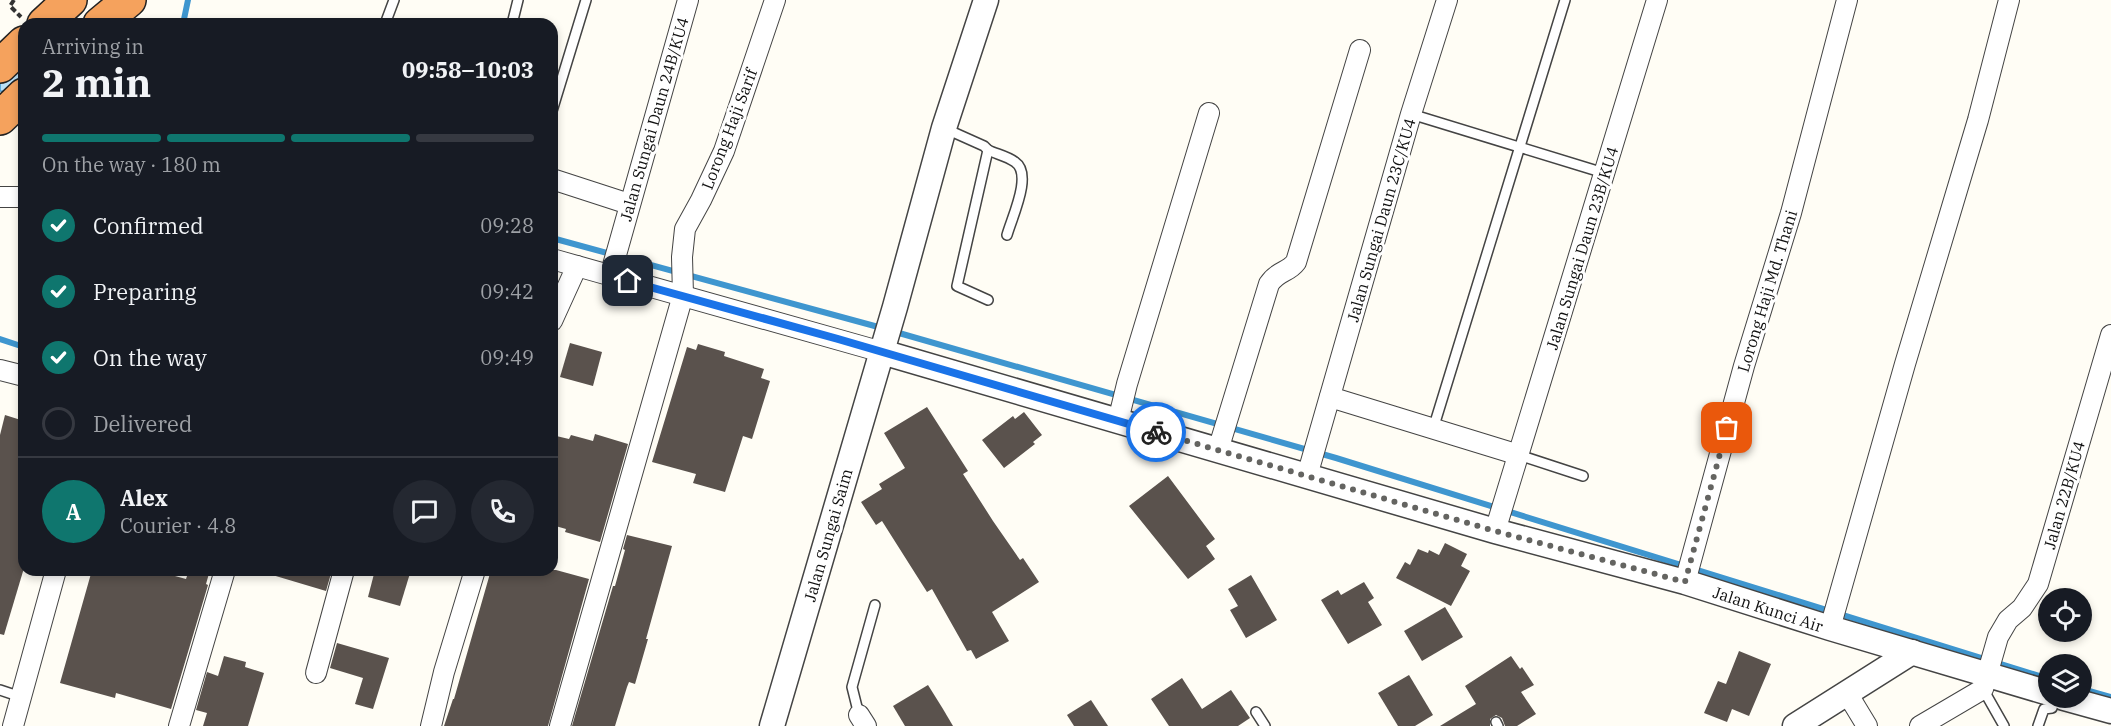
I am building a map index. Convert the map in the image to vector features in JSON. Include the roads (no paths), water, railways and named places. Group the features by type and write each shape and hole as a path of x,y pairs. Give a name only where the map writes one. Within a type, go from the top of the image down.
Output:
{"highway":[{"path":"50,18 70,0"},
{"path":"107,18 129,0"},
{"path":"0,66 18,49"},
{"path":"0,118 18,101"}],"street":[{"name":"Jalan Sungai Daun 24B/KU4","path":"611,269 688,0"},
{"name":"Lorong Haji Sarif","path":"560,726 683,288 682,257 685,229 724,151 775,0"},
{"name":"Jalan Sungai Saim","path":"772,726 896,307 944,128 986,0"},
{"name":"Jalan Sungai Daun 23C/KU4","path":"1309,469 1411,114 1447,0"},
{"name":"Jalan Sungai Daun 23B/KU4","path":"1498,524 1657,0"},
{"name":"Lorong Haji Md. Thani","path":"1686,579 1744,366 1791,213 1847,0"},
{"path":"1834,616 1978,120 2009,0"},
{"path":"1222,434 1269,284 1275,275 1293,266 1296,262 1360,50"},
{"path":"1122,405 1209,113"},
{"path":"558,181 629,204"},
{"path":"0,196 18,197"},
{"name":"Jalan Kunci Air","path":"558,261 577,266 611,269 883,347 1122,405 1222,434 1309,469 1686,579 1834,616 1912,652 1986,677 2038,690"},
{"path":"558,308 577,266"},
{"name":"Jalan 22B/KU4","path":"1986,677 1997,643 2008,620 2022,608 2038,584 2111,335"},
{"path":"0,370 18,374"},
{"path":"1330,397 1519,455"},
{"path":"13,726 54,576"},
{"path":"179,726 223,576"},
{"path":"316,673 342,576"},
{"path":"431,726 444,672 473,576"},
{"path":"1795,726 1912,652"},
{"path":"1920,726 1986,677"},
{"path":"1847,693 1867,726"},
{"path":"2092,706 2111,711"}],"lane":[{"path":"387,18 394,0"},
{"path":"514,18 518,0"},
{"path":"558,91 586,0"},
{"path":"1432,429 1565,0"},
{"path":"1411,114 1605,173"},
{"path":"944,128 1016,162 1023,171 1023,183 1007,234"},
{"path":"988,150 957,286 988,300"},
{"path":"1519,455 1583,476"},
{"path":"863,721 852,687 875,605"},
{"path":"1986,677 2004,726"},
{"path":"0,690 21,697"},
{"path":"2038,726 2042,711 2052,708"},
{"path":"1256,712 1265,726"}],"water":[{"path":"0,61 18,69 18,92 0,91"}],"waterway":[{"path":"184,18 188,0"},
{"path":"558,240 882,328"},
{"path":"892,331 1336,458 2038,676"},
{"path":"0,339 18,345"},
{"path":"2092,692 2111,697"}]}
